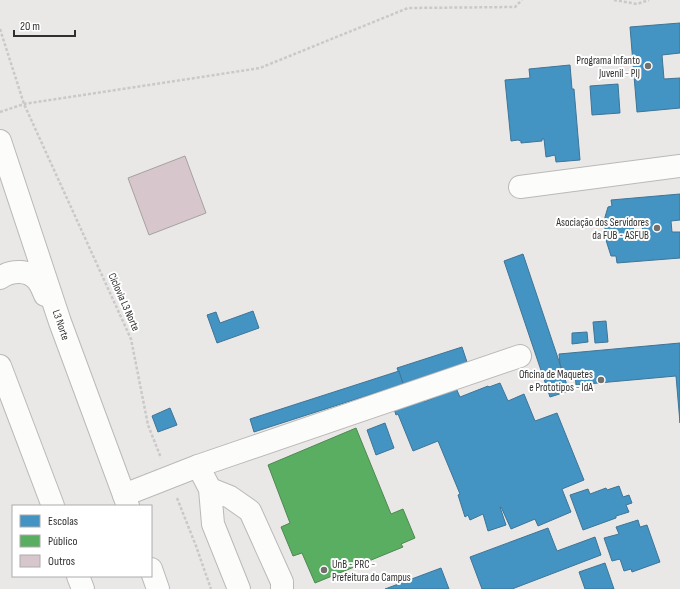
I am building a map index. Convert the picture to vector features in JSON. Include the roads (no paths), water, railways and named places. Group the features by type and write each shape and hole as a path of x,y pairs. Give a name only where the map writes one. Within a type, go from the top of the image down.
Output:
{"main road":[{"name":"L3 Norte","path":"0,141 60,322 126,501"},
{"path":"520,187 680,166"},
{"path":"0,278 12,272 21,272 29,274 38,280 60,322"},
{"path":"126,501 169,478 198,466 520,356"},
{"path":"0,366 52,505"},
{"path":"198,466 210,490 213,524 238,589"},
{"path":"210,490 230,496 250,511 282,582 282,589"},
{"path":"152,572 158,589"},
{"path":"78,577 83,589"}],"place":[{"name":"Programa Infanto Juvenil - PIJ","path":"648,66"},
{"name":"Asociação dos Servidores da FUB - ASFUB","path":"657,228"},
{"name":"Oficina de Maquetes e Prototipos - IdA","path":"601,380"},
{"name":"UnB - PRC - Prefeitura do Campus","path":"324,570"}]}
